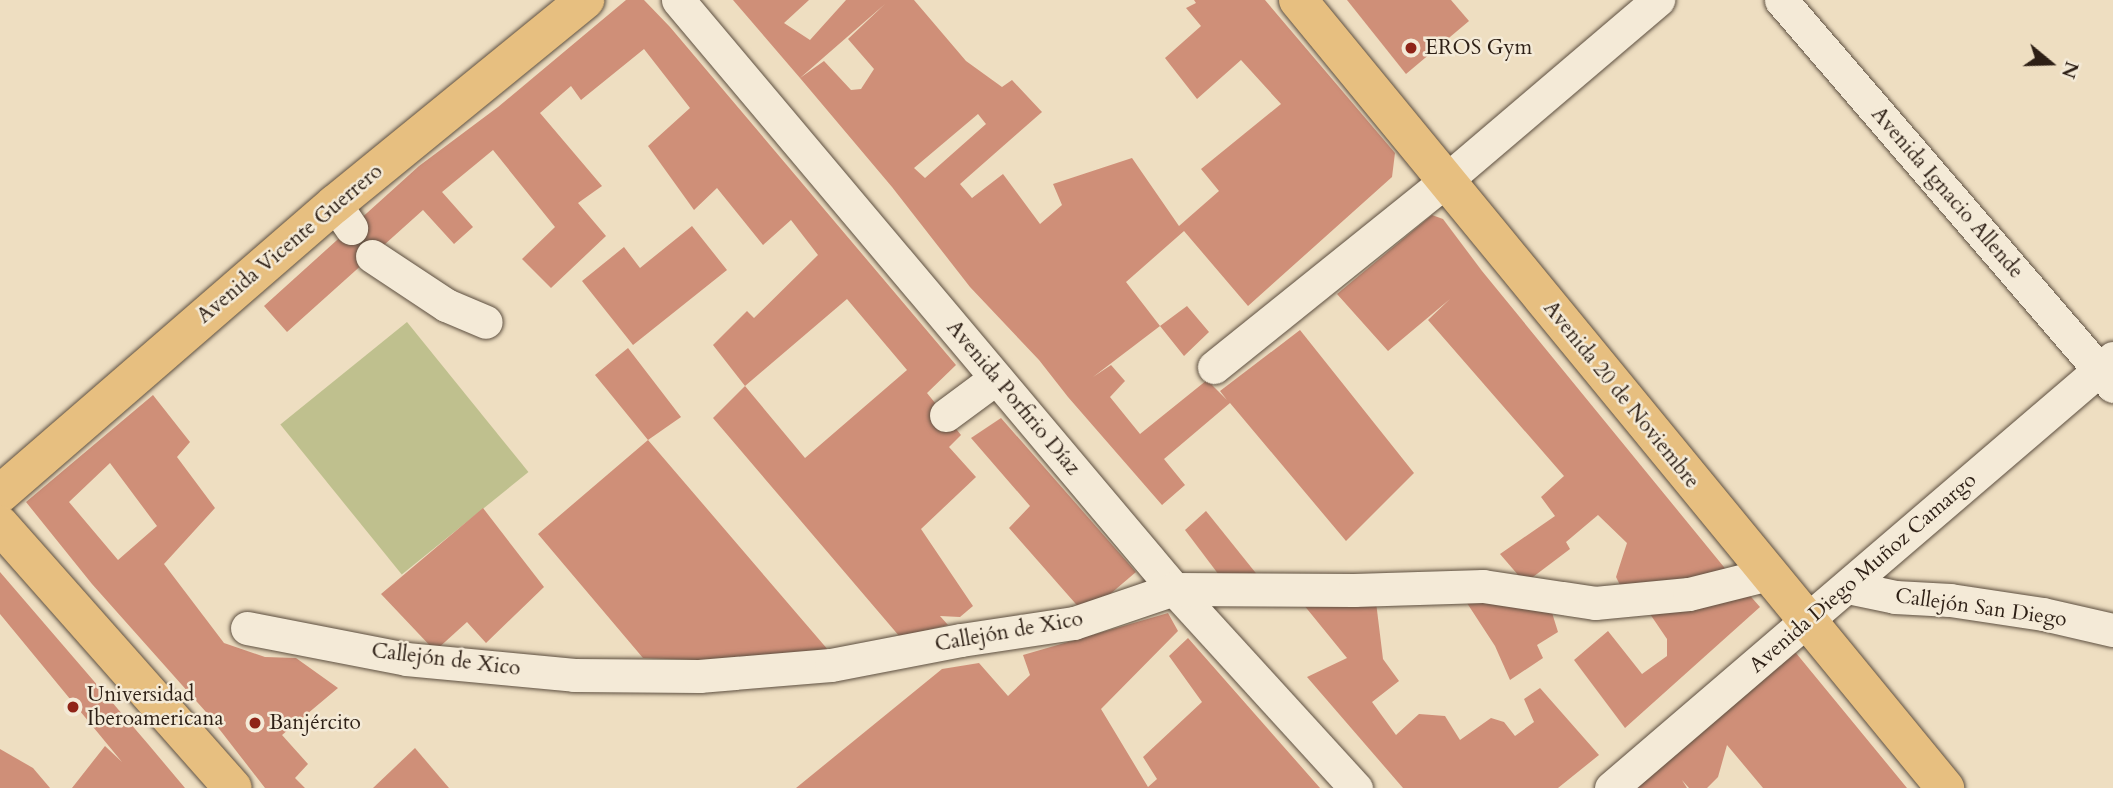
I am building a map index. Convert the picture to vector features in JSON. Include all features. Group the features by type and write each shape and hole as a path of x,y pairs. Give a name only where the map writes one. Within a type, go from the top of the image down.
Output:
{"main road":[{"name":"Avenida Vicente Guerrero","path":"0,494 343,216 584,0"},
{"name":"Avenida 20 de Noviembre","path":"1298,0 1945,788"},
{"path":"0,525 233,788"}],"street":[{"name":"Avenida Porfirio Díaz","path":"678,0 1174,589 1356,788"},
{"path":"1214,367 1446,181 1658,0"},
{"name":"Avenida Ignacio Allende","path":"1781,0 2108,371"},
{"path":"372,256 446,305 486,322"},
{"name":"Avenida Diego Muñoz Camargo","path":"1611,788 2108,371"},
{"path":"946,415 996,377"},
{"name":"Callejón de Xico","path":"247,628 406,659 574,675 699,676 831,665 961,640 1074,623 1174,589 1354,590 1483,586 1595,603 1689,594 1768,574"},
{"name":"Callejón San Diego","path":"1848,587 1895,597 1950,600 2043,614 2113,630"}],"green space":[{"path":"407,322 528,472 402,575 280,425"}],"building":[{"path":"626,0 644,0 670,27 956,365 927,393 961,435 949,447 976,477 921,529 973,606 960,617 940,616 948,625 900,637 713,418 745,386 713,345 747,311 754,318 818,255 791,220 763,245 717,188 694,210 648,146 690,108 644,49 581,100 571,86 540,113 602,186 578,203 606,236 551,288 522,259 555,227 493,150 442,192 473,227 454,244 423,210 287,332 264,306 419,166 498,107","holes":["847,299 907,370 805,458 745,386"]},
{"path":"733,0 809,0 784,23 810,40 846,0 914,0 966,61 1002,87 1012,80 1042,112 960,184 972,198 1003,174 1040,224 1062,205 1053,184 1132,158 1179,226 1219,191 1201,169 1281,104 1241,60 1197,99 1165,58 1201,26 1186,8 1196,3 1194,0 1265,0 1395,153 1392,177 1248,306 1184,231 1126,282 1160,326 1093,377 1111,365 1125,381 1110,397 1140,434 1207,380 1227,400 1220,391 1300,330 1414,473 1346,541 1230,403 1164,459 1185,485 1162,505 1039,360 970,287 892,187","holes":["885,4 848,39 874,69 861,89 851,90 824,61 800,78","978,114 986,124 925,178 914,168"]},
{"name":"EROS Gym","path":"1347,0 1451,0 1469,21 1406,74"},
{"path":"1432,215 1443,219 1482,271 1728,572 1627,599 1616,577 1627,543 1598,515 1566,542 1570,549 1525,583 1500,554 1555,516 1541,497 1564,476 1428,320 1450,299 1388,351 1337,294"},
{"path":"692,226 727,270 633,345 582,281 624,247 640,268"},
{"path":"1187,306 1209,332 1184,356 1160,326"},
{"path":"628,348 681,417 648,440 595,375"},
{"path":"153,395 190,442 177,457 215,508 164,564 224,643 265,657 296,658 338,688 282,735 308,764 295,778 305,788 265,788 206,712 92,584 26,502","holes":["110,463 157,526 118,560 69,502"]},
{"path":"1001,418 1136,572 1109,595 1082,611 1009,528 1030,506 971,438"},
{"path":"648,440 829,651 716,661 643,658 538,534"},
{"path":"483,508 544,587 486,643 467,622 435,651 381,594"},
{"path":"1206,511 1263,582 1225,583 1185,530"},
{"path":"0,572 185,788 72,788 105,746 122,762 0,614"},
{"path":"1745,590 1760,607 1625,728 1574,660 1608,631 1642,674 1667,656 1667,639 1650,614"},
{"path":"1299,599 1376,602 1383,659 1399,681 1372,702 1396,735 1419,714 1445,716 1460,740 1491,718 1504,722 1515,736 1534,722 1524,699 1540,688 1599,755 1558,788 1403,788 1307,677 1347,658"},
{"path":"1465,600 1549,603 1558,632 1537,645 1543,658 1510,680 1495,646"},
{"path":"1168,613 1178,631 1101,709 1148,787 1157,779 1143,757 1202,702 1169,656 1188,638 1320,788 796,788 942,669 979,663 1008,696 1030,675 1023,655"},
{"path":"1784,648 1796,653 1907,788 1763,788 1727,745 1718,777 1707,788 1689,788 1682,780 1687,788 1627,788"},
{"path":"415,748 449,788 373,788"},
{"path":"0,749 33,768 50,788 0,788"}],"place":[{"name":"EROS Gym","path":"1411,48"},
{"name":"Universidad Iberoamericana","path":"73,707"},
{"name":"Banjército","path":"255,723"}]}
